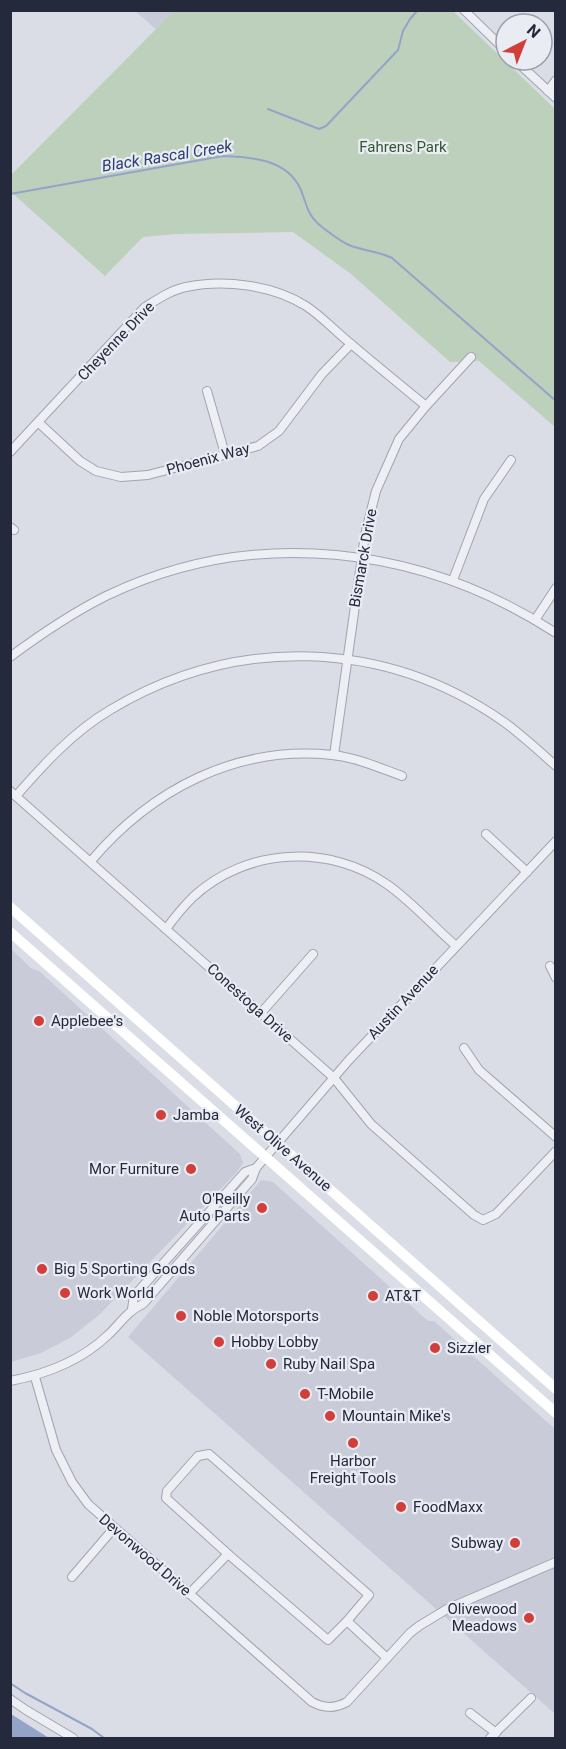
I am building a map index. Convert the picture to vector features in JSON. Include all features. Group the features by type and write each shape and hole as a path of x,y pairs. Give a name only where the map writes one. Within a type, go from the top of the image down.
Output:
{"main road":[{"name":"West Olive Avenue","path":"10,907 555,1389"},
{"name":"West Olive Avenue","path":"10,932 555,1413"}],"street":[{"path":"464,10 494,39"},
{"path":"528,72 555,98"},
{"path":"548,91 555,80"},
{"name":"Cheyenne Drive","path":"10,452 145,308 161,296 185,287 223,284 245,286 277,292 299,302 320,315 351,344 426,406"},
{"name":"Phoenix Way","path":"39,423 80,461 96,471 134,477 148,475 258,446 279,431 322,374 351,344"},
{"name":"Bismarck Drive","path":"334,755 361,557 372,506 383,472 399,440 426,406 471,357"},
{"path":"207,391 225,454"},
{"path":"453,580 484,499 511,460"},
{"path":"10,657 58,622 84,607 108,595 167,573 224,559 296,553 361,557 412,567 489,595 555,633"},
{"path":"535,620 555,588"},
{"path":"14,793 86,727 109,710 177,677 249,658 284,656 348,659 414,675 455,694 504,722 555,766"},
{"path":"91,861 108,841 141,811 171,791 228,766 263,758 307,754 334,755 402,776"},
{"name":"Conestoga Drive","path":"14,793 334,1078 371,1124 474,1215 483,1220 496,1214 555,1151"},
{"path":"486,834 527,872"},
{"name":"Austin Avenue","path":"35,1377 70,1363 93,1348 132,1309 143,1304 252,1179 256,1168 349,1060 555,841"},
{"path":"166,928 194,897 222,876 261,860 293,856 325,858 357,868 388,885 456,946"},
{"path":"261,1013 313,954"},
{"path":"550,966 555,978"},
{"path":"464,1048 479,1070 555,1137"},
{"name":"Austin Avenue","path":"132,1309 134,1296 245,1172 256,1168"},
{"path":"191,1247 195,1236 214,1215 216,1204"},
{"path":"161,1283 163,1273 181,1251 182,1242"},
{"path":"10,1381 35,1377"},
{"name":"Devonwood Drive","path":"35,1377 51,1436 65,1470 88,1504 312,1702 330,1708 347,1702 387,1658"},
{"path":"209,1454 369,1595 328,1640 228,1554 166,1498 167,1491 198,1456 209,1454"},
{"path":"72,1577 114,1528"},
{"path":"189,1594 228,1554"},
{"path":"347,1621 387,1658 410,1633 433,1617 555,1562"},
{"path":"470,1713 493,1736 531,1698"},
{"path":"10,1699 74,1738"}],"shaded area":[{"path":"135,11 174,11 157,30"},
{"path":"11,949 31,968 39,971 240,1154 243,1163 237,1172 99,1315 70,1338 41,1353 11,1362"},
{"path":"261,1180 273,1182 428,1321 434,1321 555,1429 555,1714 128,1337"}],"green space":[{"name":"Fahrens Park","path":"174,11 453,11 494,50 494,72 516,72 555,109 555,427 479,361 450,362 351,274 293,232 177,234 143,237 105,276 11,192 11,175"}],"water":[{"path":"11,1714 49,1738 11,1738"}],"waterway":[{"path":"268,109 319,129 326,126 398,50 403,31 418,10"},
{"name":"Black Rascal Creek","path":"10,194 223,156 245,157 277,165 294,178 310,213 322,227 349,245 392,258 556,401"},
{"path":"10,1683 104,1738"}],"place":[{"name":"Applebee's","path":"39,1021"},
{"name":"Jamba","path":"161,1115"},
{"name":"Mor Furniture","path":"191,1169"},
{"name":"O'Reilly Auto Parts","path":"262,1208"},
{"name":"Big 5 Sporting Goods","path":"42,1269"},
{"name":"Work World","path":"65,1293"},
{"name":"AT&T","path":"373,1296"},
{"name":"Noble Motorsports","path":"181,1316"},
{"name":"Hobby Lobby","path":"219,1342"},
{"name":"Sizzler","path":"435,1348"},
{"name":"Ruby Nail Spa","path":"271,1364"},
{"name":"T-Mobile","path":"305,1394"},
{"name":"Mountain Mike's","path":"330,1416"},
{"name":"Harbor Freight Tools","path":"353,1443"},
{"name":"FoodMaxx","path":"401,1507"},
{"name":"Subway","path":"515,1543"},
{"name":"Olivewood Meadows","path":"529,1618"}]}
